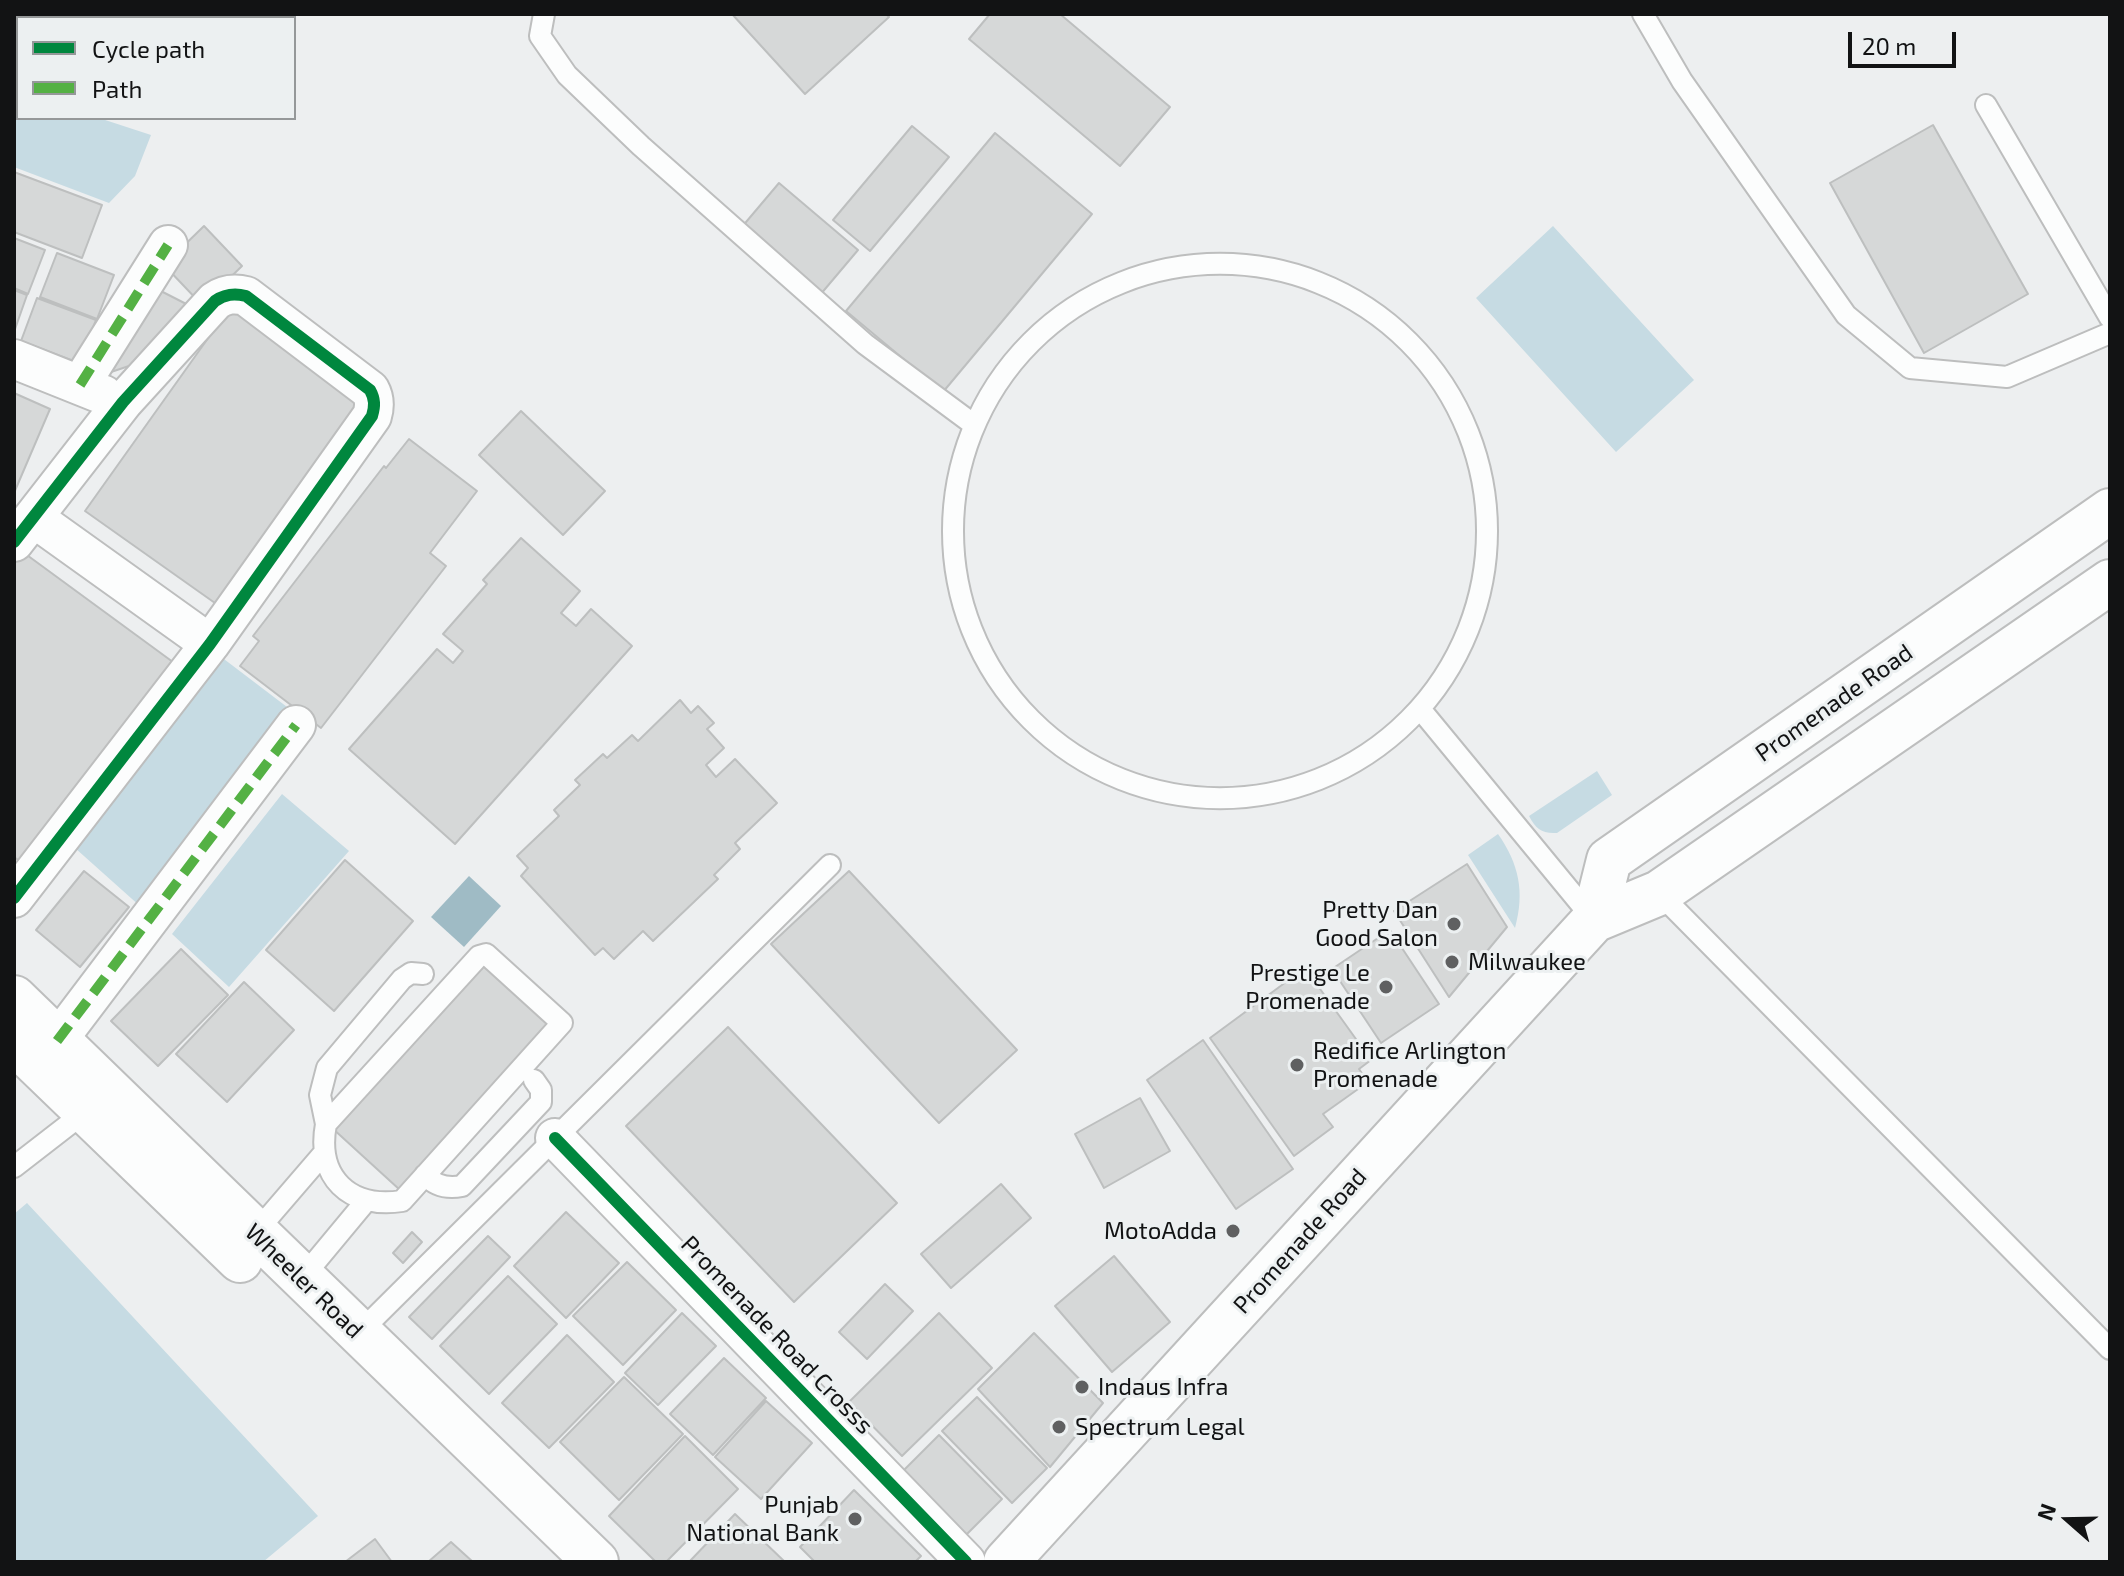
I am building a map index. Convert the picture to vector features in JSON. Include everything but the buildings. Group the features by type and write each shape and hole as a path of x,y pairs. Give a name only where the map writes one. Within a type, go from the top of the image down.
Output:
{"main road":[{"name":"Promenade Road","path":"1594,920 1609,860 2110,511"},
{"name":"Promenade Road","path":"1006,1562 1594,920 1659,893 2110,582"},
{"name":"Wheeler Road","path":"14,998 596,1562"},
{"name":"Wheeler Road","path":"14,1042 555,1562"}],"street":[{"path":"80,385 168,245"},
{"path":"14,898 210,644 372,416 372,395 246,296 236,293 223,295 215,301 123,402 24,530 210,644"},
{"path":"14,359 123,402"},
{"path":"57,1041 296,725"},
{"name":"Promenade Road Crosss","path":"555,1138 966,1562"}],"lane":[{"path":"544,14 540,36 567,75 641,146 865,344 973,424"},
{"path":"1643,14 1682,81 1846,315 1910,368 2007,377 2110,333"},
{"path":"1986,105 2110,318"},
{"path":"1253,263 1336,287 1406,335 1458,404 1486,486 1486,572 1460,654 1421,710 1332,777 1243,801 1151,793 1067,755 1001,690 961,606 951,514 973,424 1020,351 1087,297 1167,266 1253,263"},
{"path":"1421,710 1594,920"},
{"path":"358,1334 830,865"},
{"path":"1659,893 2110,1349"},
{"path":"326,1124 479,956 486,954 562,1023 402,1201 366,1201 336,1182 323,1154 326,1124 320,1095 327,1068 402,979 411,973 423,974"},
{"path":"425,1175 430,1181 447,1188 462,1186 541,1102 541,1090 534,1080"},
{"path":"14,1167 85,1112"},
{"path":"255,1233 323,1154"},
{"path":"302,1278 366,1201"}],"shaded area":[{"path":"14,90 16,120 105,120 151,135 135,176 109,203 14,167"},
{"path":"1553,226 1694,380 1616,452 1476,298"},
{"path":"216,653 291,710 141,907 75,848"},
{"path":"1597,771 1612,795 1557,833 1547,833 1534,824 1529,816"},
{"path":"282,794 349,851 229,987 172,934"},
{"path":"1498,834 1511,856 1520,890 1515,928 1468,855"},
{"path":"469,876 501,906 464,947 431,917"},
{"path":"27,1203 318,1516 263,1562 14,1562 14,1214"}],"marked path":[{"path":"80,385 168,245"},
{"path":"57,1041 296,725"}],"cycle path":[{"path":"14,542 123,402 222,297 234,294 246,296 372,393 372,416 210,644 14,898"},
{"path":"555,1138 966,1562"}],"place":[{"name":"Pretty Dan Good Salon","path":"1454,924"},
{"name":"Milwaukee","path":"1452,962"},
{"name":"Prestige Le Promenade","path":"1386,987"},
{"name":"Redifice Arlington Promenade","path":"1297,1065"},
{"name":"MotoAdda","path":"1233,1231"},
{"name":"Indaus Infra","path":"1082,1387"},
{"name":"Spectrum Legal","path":"1059,1427"},
{"name":"Punjab National Bank","path":"855,1519"}]}
